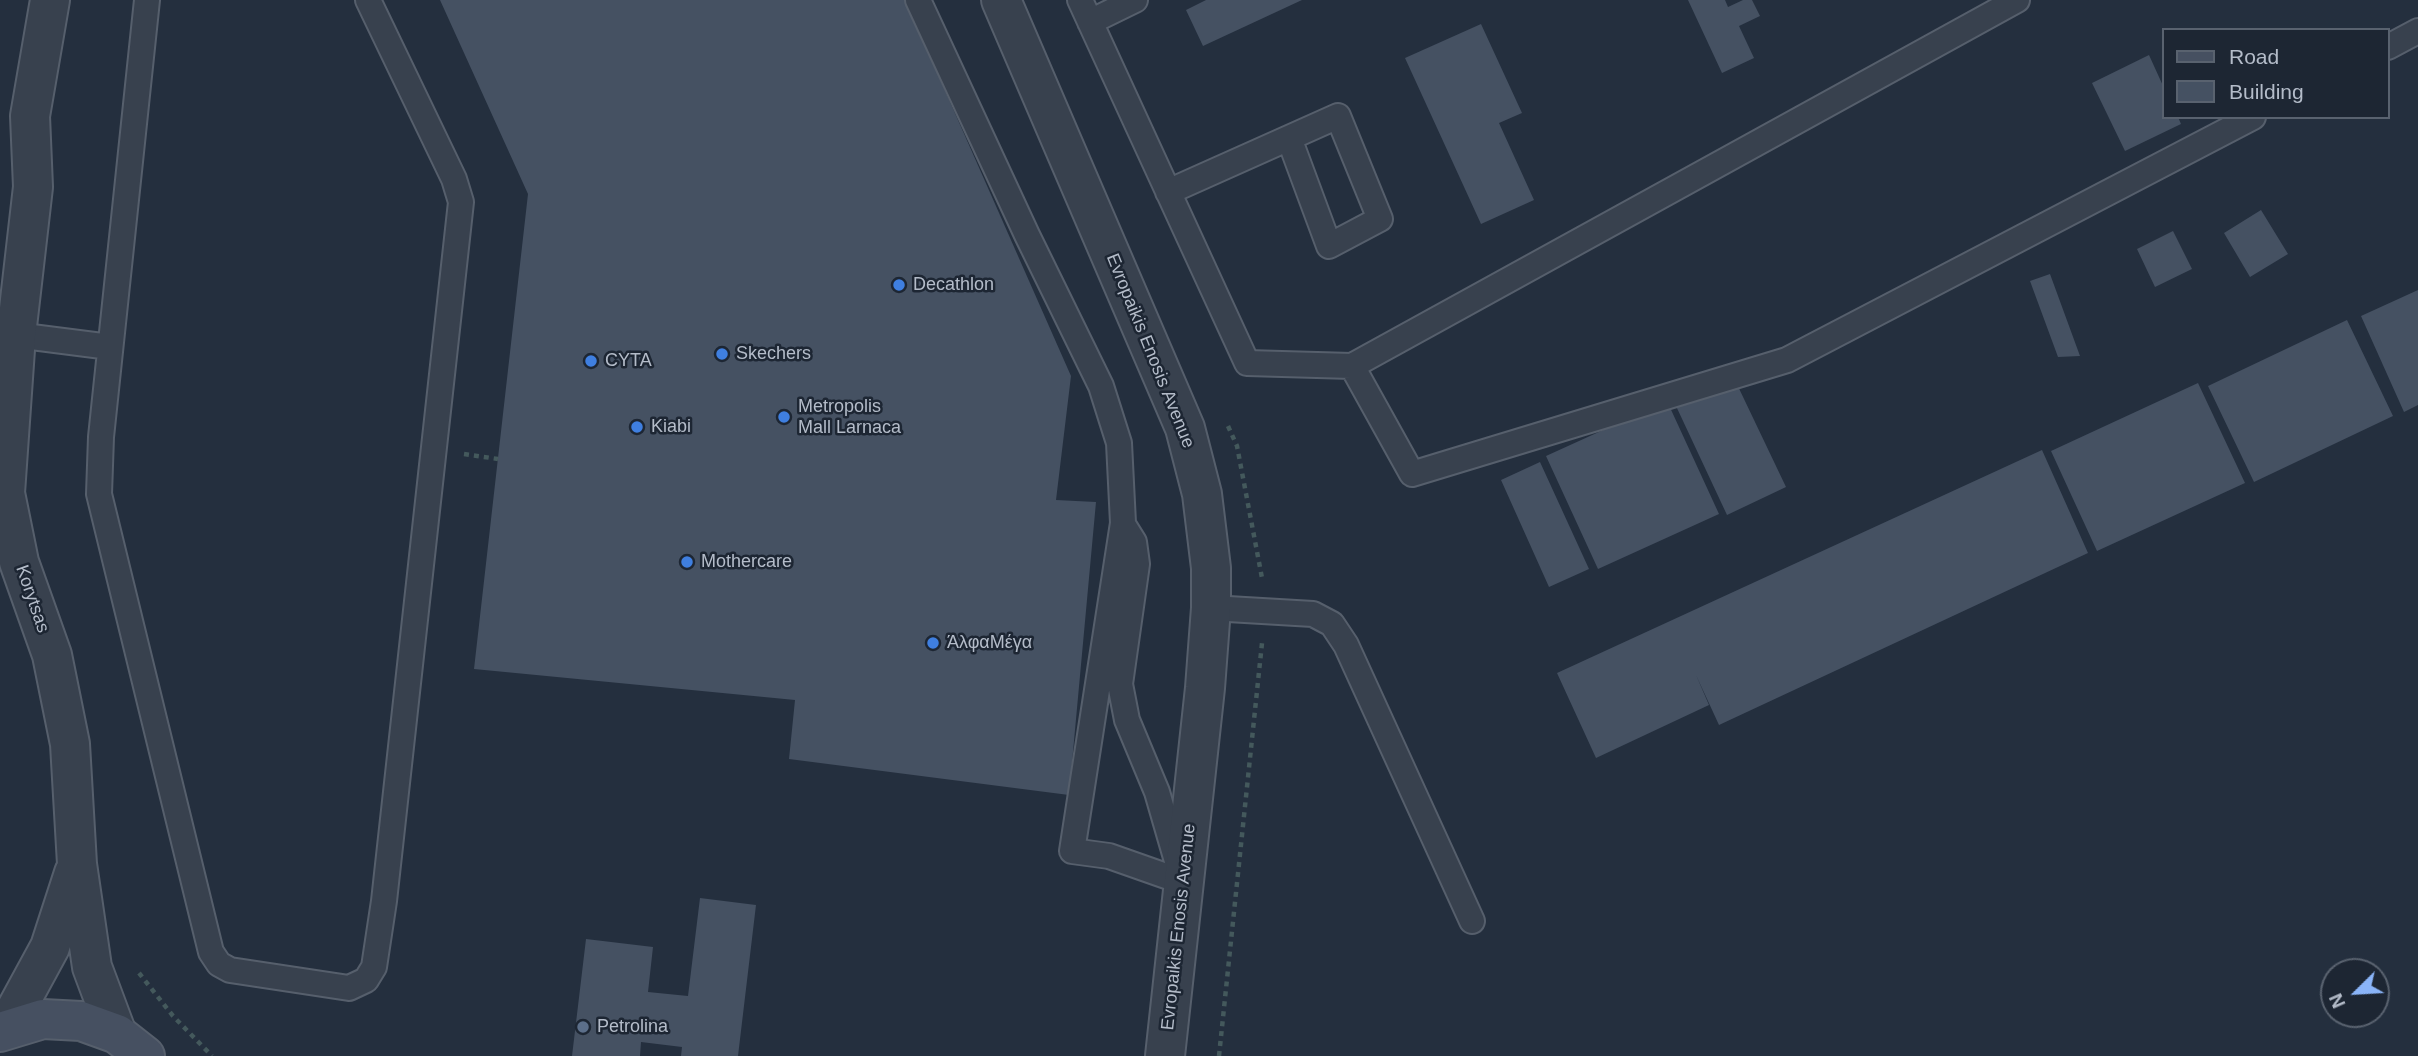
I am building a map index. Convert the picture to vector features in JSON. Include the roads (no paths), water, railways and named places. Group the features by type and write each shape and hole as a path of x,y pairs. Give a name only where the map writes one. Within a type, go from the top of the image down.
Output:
{"main road":[{"path":"3,1030 43,1019 81,1021 131,1045"}],"street":[{"name":"Korytsas","path":"50,0 30,116 33,187 16,335 5,493 19,562 51,655 70,744 77,864 92,967 131,1045"},
{"name":"Evropaikis Enosis Avenue","path":"1001,0 1185,428 1202,494 1210,568 1211,608 1166,1056"},
{"path":"3,1030 50,947 77,864"}],"lane":[{"path":"147,0 101,437 99,494 211,952 219,964 229,970 349,988 366,980 374,967 384,901 461,202 454,180 368,0"},
{"path":"918,0 1027,235 1101,386 1119,443 1123,523 1072,850 1109,856 1183,882"},
{"path":"1135,0 1085,11 1247,363 1352,366 2017,0"},
{"path":"2390,46 2418,31"},
{"path":"1168,192 1338,116 1380,219 1329,246 1289,138"},
{"path":"1352,366 1412,474 1787,360 2249,119"},
{"path":"16,335 110,347"},
{"path":"1123,523 1134,542 1137,564 1120,684 1127,720 1157,792 1183,882"},
{"path":"1211,608 1313,614 1332,624 1346,645 1472,921"}],"place":[{"name":"Decathlon","path":"899,285"},
{"name":"Skechers","path":"722,354"},
{"name":"CYTA","path":"591,361"},
{"name":"Metropolis Mall Larnaca","path":"784,417"},
{"name":"Kiabi","path":"637,427"},
{"name":"Mothercare","path":"687,562"},
{"name":"ΆλφαΜέγα","path":"933,643"},
{"name":"Petrolina","path":"583,1027"}]}
